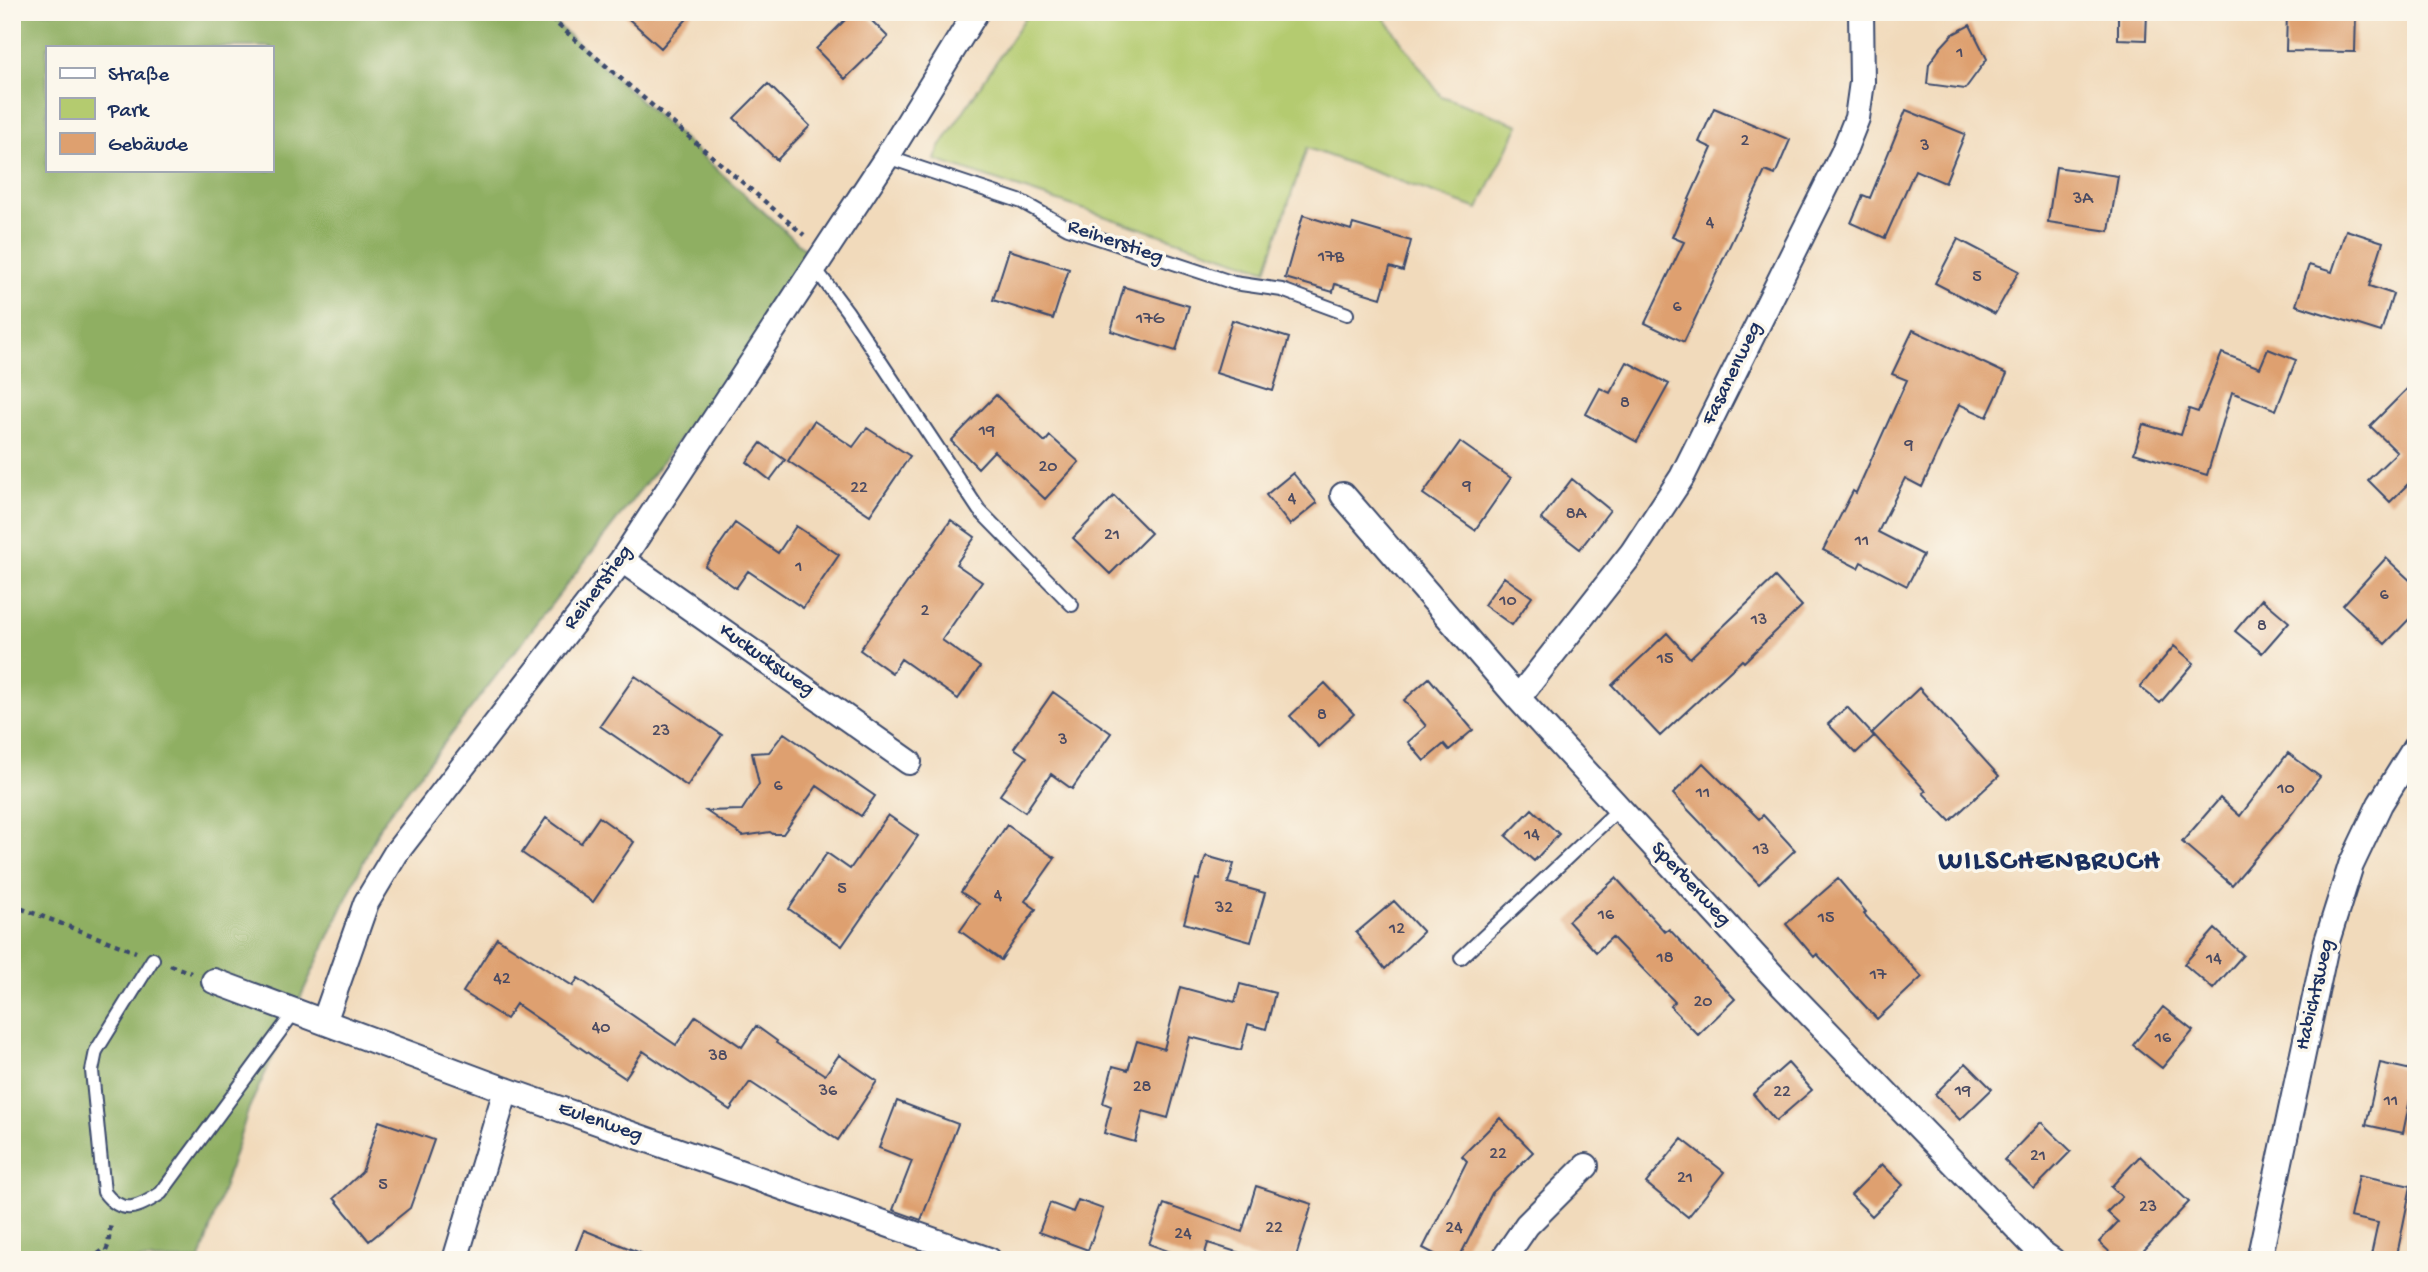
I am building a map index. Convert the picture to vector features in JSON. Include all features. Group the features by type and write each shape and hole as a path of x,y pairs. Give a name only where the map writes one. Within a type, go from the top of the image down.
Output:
{"street":[{"name":"Reiherstieg","path":"324,1022 366,903 396,853 622,560 887,158 976,12"},
{"name":"Fasanenweg","path":"1518,698 1632,553 1689,464 1843,153 1857,118 1862,82 1861,12"},
{"name":"Sperberweg","path":"1343,495 1518,698 1776,979 2039,1251 2052,1260"},
{"name":"Kuckucksweg","path":"622,560 909,762"},
{"name":"Habichtsweg","path":"2259,1260 2327,941 2351,865 2380,804 2416,746"},
{"name":"Eulenweg","path":"214,981 950,1253 989,1260"},
{"path":"455,1260 506,1090"},
{"path":"1503,1260 1527,1225 1586,1166"}],"lane":[{"name":"Reiherstieg","path":"887,158 1022,202 1068,229 1234,283 1282,290 1348,314"},
{"path":"819,259 847,311 979,510 1072,605"},
{"path":"1461,958 1620,808"},
{"path":"153,959 96,1051 92,1071 104,1192 113,1203 126,1208 142,1206 161,1194 295,1012"}],"path":[{"path":"542,12 819,259"},
{"path":"12,905 75,927"},
{"path":"102,1260 108,1246 113,1203"},
{"path":"90,1260 108,1246"}],"green space":[{"path":"12,12 543,12 818,261 381,824 249,1108 200,1260 12,1260"},
{"path":"1029,12 1380,12 1441,96 1519,125 1478,209 1307,148 1266,270 935,160 940,147"}],"building":[{"path":"621,12 693,12 661,48"},
{"path":"853,12 863,12 888,37 845,79 816,49"},
{"path":"2118,12 2147,12 2146,40 2118,39"},
{"path":"2287,12 2356,12 2355,52 2286,51"},
{"path":"1970,25 1987,59 1965,89 1927,84 1929,64 1941,47 1953,34"},
{"path":"768,84 810,126 777,160 734,118"},
{"path":"1714,108 1790,140 1775,175 1765,171 1684,342 1645,323 1684,242 1672,237 1712,148 1699,142"},
{"path":"1906,110 1965,134 1945,183 1915,170 1885,238 1851,223 1863,195 1870,198"},
{"path":"2056,167 2118,176 2109,231 2048,222"},
{"path":"1303,215 1351,230 1353,224 1411,241 1403,271 1390,267 1381,298 1335,284 1333,292 1285,278"},
{"path":"2346,230 2383,242 2369,286 2393,294 2381,332 2296,305 2309,265 2332,272"},
{"path":"1958,239 2019,271 1995,314 1935,283"},
{"path":"1009,250 1069,269 1053,319 993,300"},
{"path":"1124,287 1189,306 1176,351 1111,331"},
{"path":"1232,320 1289,338 1273,391 1216,373"},
{"path":"1913,330 2007,374 1987,417 1959,404 1922,487 1905,478 1878,532 1923,555 1907,586 1861,562 1858,568 1823,550 1853,491 1856,493 1907,380 1892,374"},
{"path":"2268,349 2296,360 2276,410 2232,392 2207,475 2134,453 2143,424 2181,435 2189,409 2198,412 2222,353 2260,368"},
{"path":"1627,362 1669,384 1637,442 1586,414 1600,388 1610,393"},
{"path":"2416,380 2416,476 2390,502 2368,480 2397,452 2370,426"},
{"path":"996,395 1045,442 1050,436 1079,462 1045,499 994,451 978,468 951,441"},
{"path":"814,421 853,447 867,428 910,456 870,515 788,461"},
{"path":"1460,442 1511,478 1475,530 1423,494"},
{"path":"761,443 785,460 770,480 747,462"},
{"path":"1293,473 1317,503 1290,525 1266,495"},
{"path":"1572,479 1610,510 1580,549 1541,519"},
{"path":"1114,496 1151,533 1110,574 1073,538"},
{"path":"951,520 975,537 956,564 982,582 942,640 980,667 958,699 901,659 892,673 860,650"},
{"path":"735,523 778,553 796,526 839,555 803,608 748,571 736,588 705,566"},
{"path":"2386,558 2416,586 2416,612 2385,644 2343,605"},
{"path":"1504,577 1532,597 1512,625 1484,605"},
{"path":"1775,577 1802,606 1744,662 1742,660 1660,736 1612,685 1667,633 1690,658"},
{"path":"2262,599 2289,622 2262,653 2235,631"},
{"path":"2174,646 2194,663 2160,703 2140,687"},
{"path":"635,676 722,735 687,786 600,726"},
{"path":"1429,678 1473,730 1449,750 1444,744 1424,761 1408,742 1426,726 1404,700"},
{"path":"1325,683 1354,714 1319,747 1290,716"},
{"path":"1919,688 1999,776 1950,821 1872,733"},
{"path":"1053,692 1111,733 1072,789 1051,774 1025,812 1000,795 1027,757 1014,748"},
{"path":"1847,707 1874,736 1856,753 1828,724"},
{"path":"784,733 875,796 861,816 817,786 783,834 770,832 743,836 706,811 742,810 759,784 752,753 769,752"},
{"path":"2288,753 2320,777 2232,885 2182,842 2220,798 2240,816"},
{"path":"1703,763 1759,819 1763,815 1795,850 1759,884 1673,794"},
{"path":"1532,809 1559,834 1534,861 1506,836"},
{"path":"888,815 918,836 842,946 789,909 827,853 850,869"},
{"path":"599,817 634,842 593,902 522,853 546,818 581,843"},
{"path":"1007,825 1055,858 1025,901 1036,909 1001,960 960,931 979,904 961,892"},
{"path":"1206,856 1234,864 1228,883 1265,893 1251,942 1184,923 1196,879 1199,880"},
{"path":"1616,878 1665,932 1669,929 1735,999 1698,1035 1670,1006 1675,1002 1612,937 1596,952 1568,921"},
{"path":"1838,879 1866,912 1864,914 1922,977 1877,1019 1817,954 1814,957 1786,924"},
{"path":"1394,901 1423,932 1385,969 1356,933"},
{"path":"2215,929 2243,955 2213,989 2184,964"},
{"path":"497,938 573,986 578,978 676,1045 696,1016 742,1047 756,1026 777,1041 776,1043 825,1075 839,1055 877,1081 838,1140 750,1082 730,1110 643,1051 625,1078 516,1004 506,1019 463,992"},
{"path":"1240,984 1275,993 1266,1029 1248,1024 1241,1050 1190,1037 1168,1118 1143,1111 1135,1142 1104,1133 1111,1106 1103,1103 1113,1066 1128,1070 1137,1041 1164,1049 1180,987 1235,1002"},
{"path":"2163,1007 2193,1031 2162,1068 2133,1045"},
{"path":"1788,1063 1812,1090 1776,1121 1753,1094"},
{"path":"1966,1063 1992,1089 1960,1120 1935,1094"},
{"path":"2380,1063 2416,1071 2403,1133 2366,1125"},
{"path":"897,1101 958,1124 921,1220 893,1210 912,1161 879,1148"},
{"path":"1500,1118 1533,1152 1492,1193 1458,1260 1446,1260 1423,1248 1467,1161 1462,1156"},
{"path":"379,1121 434,1140 410,1208 369,1241 334,1198 362,1172"},
{"path":"2041,1122 2071,1151 2034,1189 2004,1160"},
{"path":"1682,1139 1724,1172 1688,1217 1646,1183"},
{"path":"2140,1156 2189,1202 2135,1260 2118,1260 2099,1242 2118,1222 2107,1212 2122,1197 2111,1187"},
{"path":"1882,1164 1903,1185 1872,1216 1851,1195"},
{"path":"2359,1175 2411,1186 2396,1260 2370,1260 2378,1223 2350,1217"},
{"path":"1256,1186 1312,1204 1295,1260 1262,1260 1208,1243 1203,1260 1192,1260 1149,1244 1164,1204 1242,1232"},
{"path":"1078,1200 1103,1209 1088,1250 1039,1232 1050,1203 1073,1212"},
{"path":"584,1230 655,1259 655,1260 572,1260"}],"district":[{"name":"WILSCHENBRUCH","path":"2050,862"}]}
